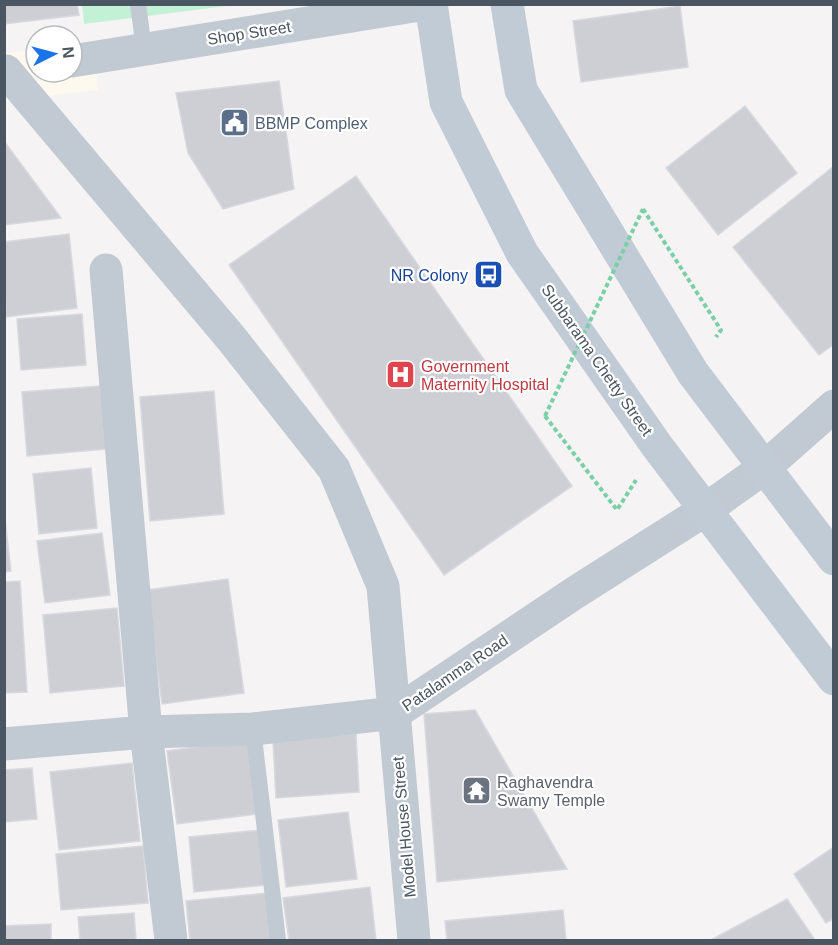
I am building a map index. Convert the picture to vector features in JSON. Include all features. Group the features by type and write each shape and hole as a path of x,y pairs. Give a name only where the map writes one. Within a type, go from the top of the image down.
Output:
{"main road":[{"name":"Subbarama Chetty Street","path":"431,4 446,102 522,253 657,446 834,679"},
{"path":"507,4 521,90 693,374 834,559"}],"street":[{"name":"Shop Street","path":"84,59 426,4"},
{"name":"Model House Street","path":"16,70 334,469 383,586 414,940"},
{"path":"106,270 146,732 171,940"},
{"name":"Patalamma Road","path":"4,744 146,732 253,729 395,713 576,592 705,510 764,468 834,406"}],"lane":[{"path":"138,4 144,49"},
{"path":"253,729 278,940"}],"path":[{"path":"617,510 545,416 643,208 721,330"}],"shaded area":[{"path":"93,43 98,90 5,101 4,53 24,51 24,84 84,84 84,55"}],"green space":[{"path":"82,4 234,5 84,24"}],"building":[{"path":"4,4 77,4 79,15 4,24"},
{"path":"680,6 688,67 581,82 573,21"},
{"name":"BBMP Complex","path":"279,81 294,189 223,209 188,153 176,93"},
{"path":"745,106 797,173 718,235 666,168"},
{"path":"4,141 61,218 4,225"},
{"path":"834,166 834,344 819,355 733,247"},
{"name":"Government Maternity Hospital","path":"356,176 572,486 444,575 229,265"},
{"path":"69,234 77,308 6,317 4,242"},
{"path":"82,314 86,365 21,370 17,319"},
{"path":"100,386 106,449 27,456 22,392"},
{"path":"214,391 224,514 150,521 140,397"},
{"path":"91,468 97,528 39,534 33,474"},
{"path":"4,511 11,571 4,572"},
{"path":"102,533 110,595 45,603 37,541"},
{"path":"228,579 244,693 162,704 147,590"},
{"path":"20,581 27,692 4,693 4,582"},
{"path":"117,608 124,686 50,693 43,615"},
{"name":"Raghavendra Swamy Temple","path":"475,710 567,869 437,882 424,714"},
{"path":"356,734 359,792 276,798 273,739"},
{"path":"247,740 257,814 177,824 167,751"},
{"path":"132,763 140,841 59,850 50,772"},
{"path":"32,768 37,819 4,822 4,770"},
{"path":"348,812 357,879 286,887 278,820"},
{"path":"262,830 266,885 194,892 189,837"},
{"path":"143,846 148,903 61,910 56,854"},
{"path":"834,847 834,918 826,923 794,874"},
{"path":"370,887 376,940 289,940 283,898"},
{"path":"268,893 273,940 190,940 186,901"},
{"path":"787,899 815,940 711,940"},
{"path":"563,910 566,940 447,940 445,921"},
{"path":"134,913 136,940 80,940 78,917"},
{"path":"51,924 51,940 4,940 4,926"}],"place":[{"name":"BBMP Complex","path":"234,123"},
{"name":"NR Colony","path":"489,275"},
{"name":"Government Maternity Hospital","path":"400,375"},
{"name":"Raghavendra Swamy Temple","path":"476,791"}]}
